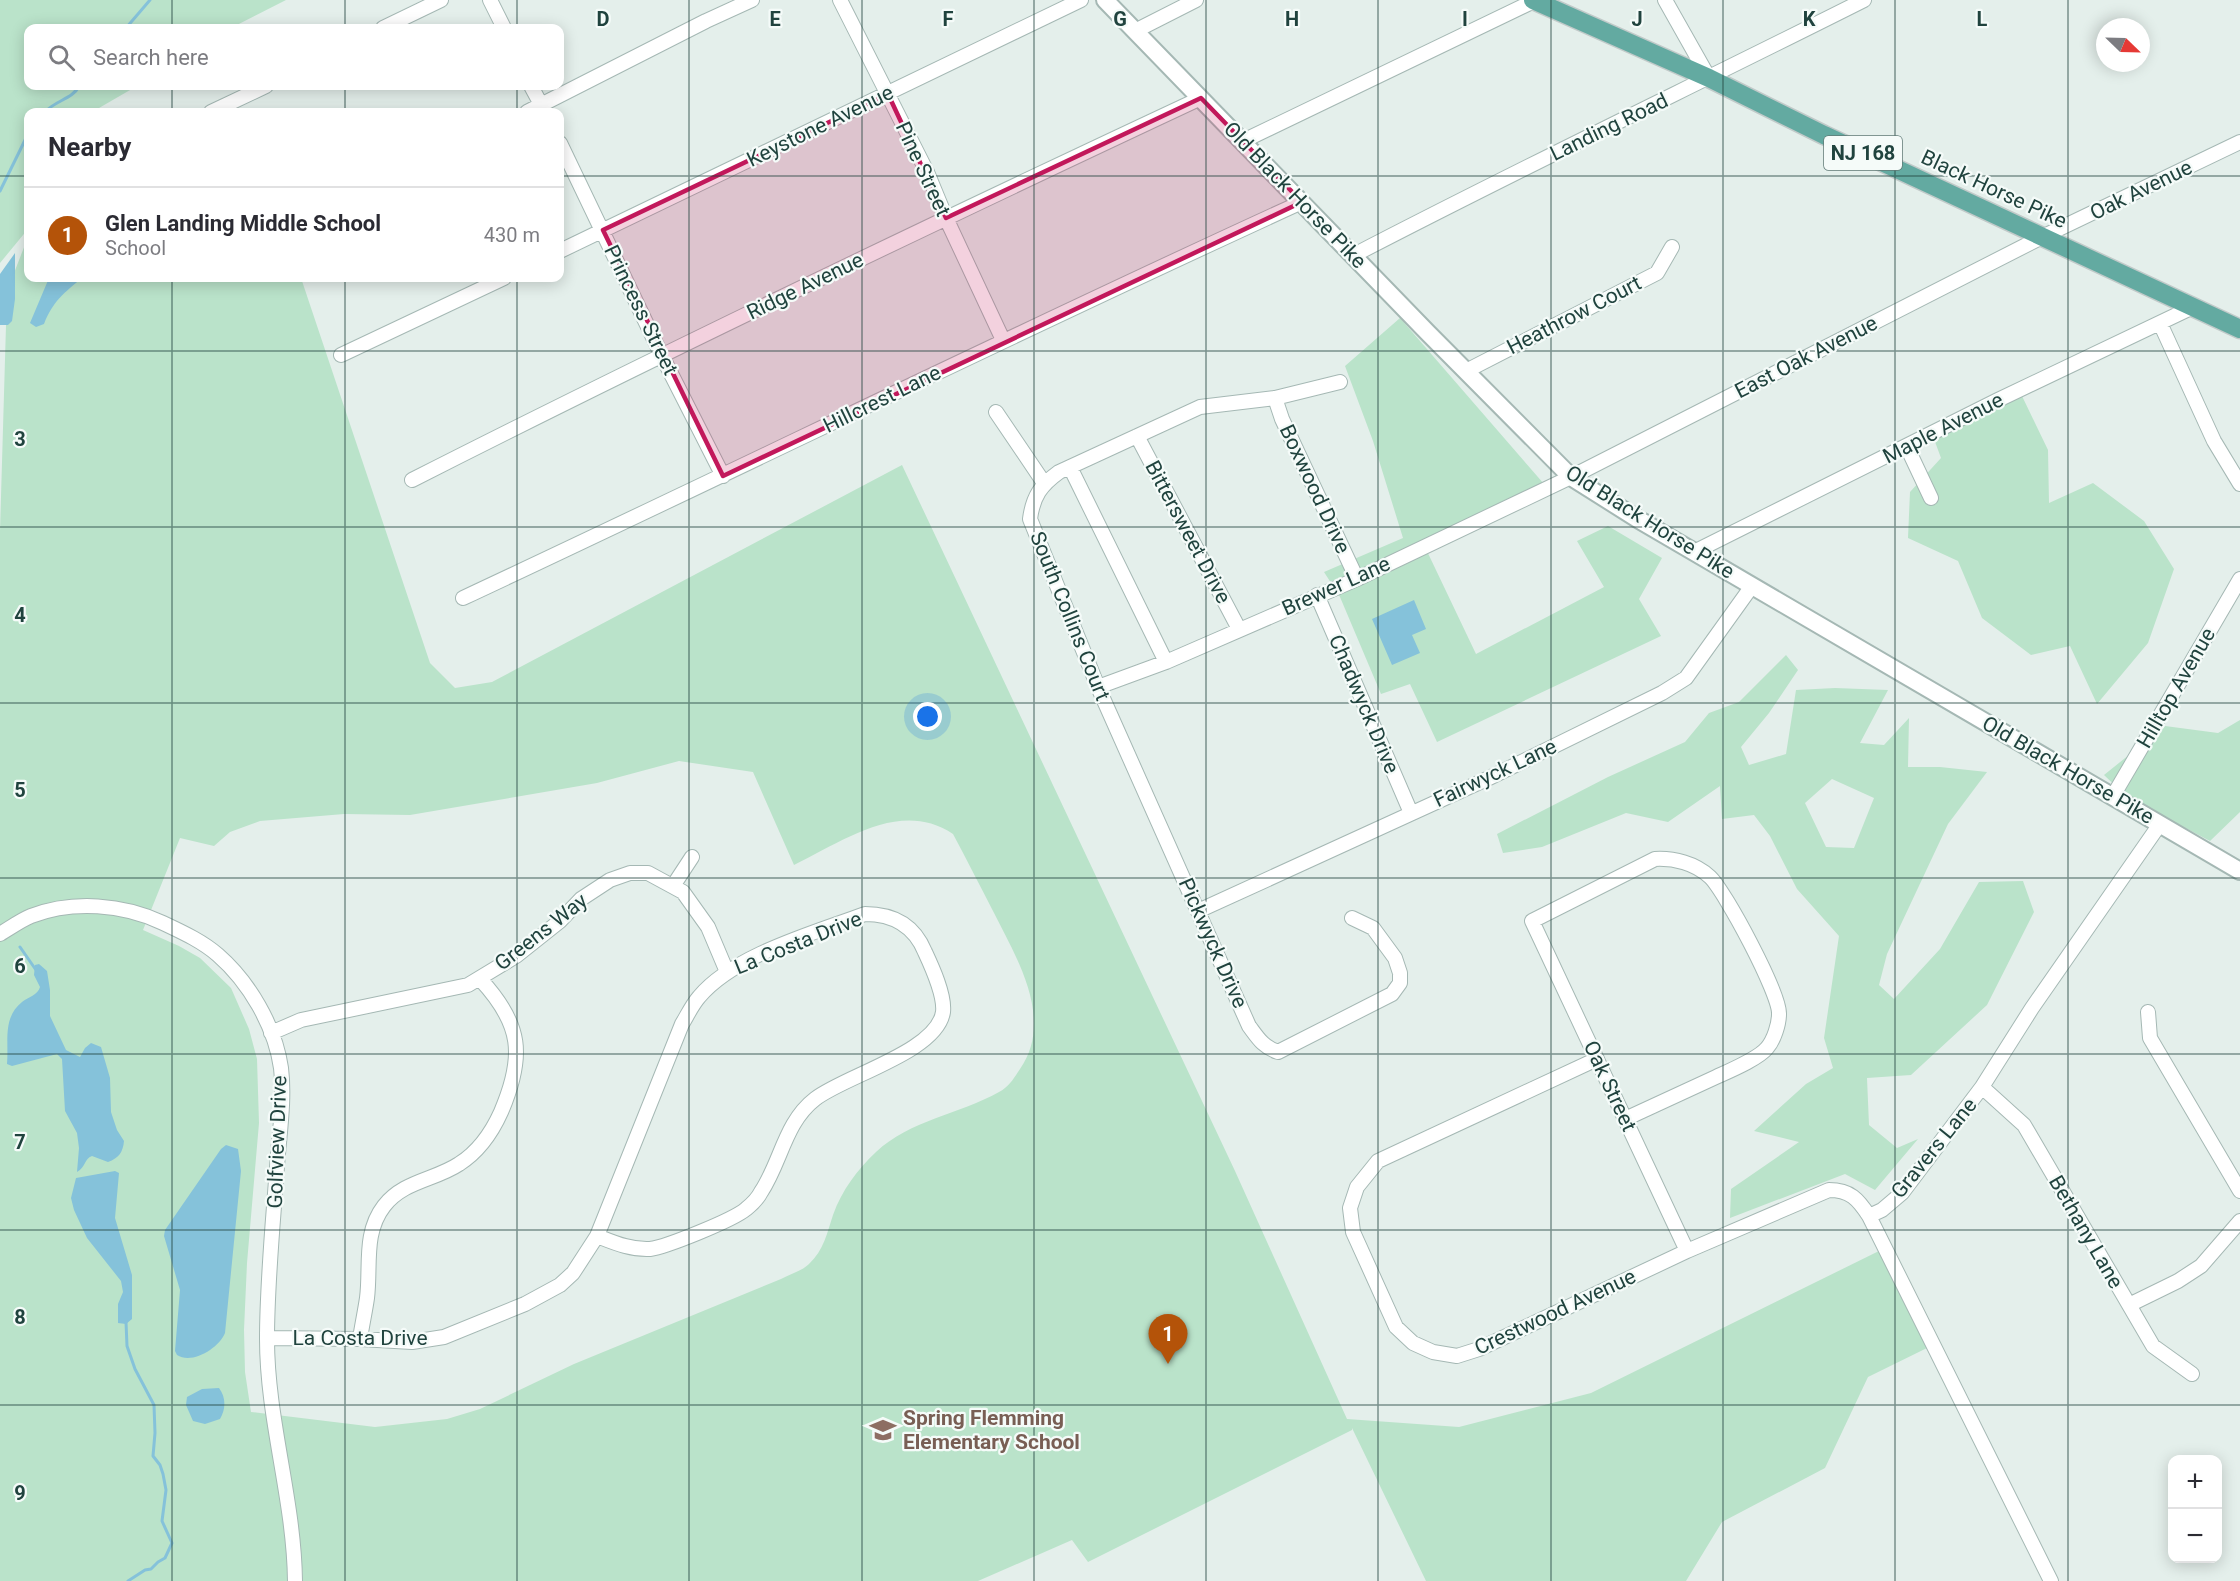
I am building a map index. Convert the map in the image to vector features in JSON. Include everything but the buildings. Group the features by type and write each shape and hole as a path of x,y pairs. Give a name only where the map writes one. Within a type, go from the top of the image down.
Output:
{"main road":[{"name":"Black Horse Pike","path":"1534,0 1709,78 1824,135 2240,329"}],"street":[{"path":"391,24 441,0"},
{"path":"490,0 502,24"},
{"path":"545,108 706,21 752,0"},
{"name":"Pine Street","path":"840,0 927,172 1003,340"},
{"name":"Keystone Avenue","path":"564,249 1081,0"},
{"name":"Old Black Horse Pike","path":"1105,0 1571,477 1635,518 2240,872"},
{"path":"1136,31 1196,0"},
{"path":"1243,141 1534,0"},
{"path":"1665,0 1709,78"},
{"name":"Landing Road","path":"1354,255 1487,186 1864,0"},
{"path":"219,108 258,90"},
{"path":"533,90 542,108"},
{"name":"Ridge Avenue","path":"412,480 583,393 1201,98"},
{"name":"Oak Avenue","path":"2042,237 2240,142"},
{"name":"Princess Street","path":"564,151 662,356 723,476"},
{"name":"Hillcrest Lane","path":"463,598 723,476 1003,340 1302,202"},
{"name":"East Oak Avenue","path":"1571,477 2042,237"},
{"name":"Heathrow Court","path":"1466,371 1657,273 1672,247"},
{"path":"341,356 496,282"},
{"name":"Maple Avenue","path":"1694,552 1998,400 2193,307"},
{"path":"2160,323 2214,441 2240,484"},
{"path":"996,412 1044,483 1070,467 1200,407 1275,398 1340,382"},
{"name":"Boxwood Drive","path":"1275,398 1282,419 1357,579"},
{"name":"Bittersweet Drive","path":"1137,436 1239,629"},
{"path":"1906,447 1931,498"},
{"path":"1070,467 1166,662"},
{"name":"Brewer Lane","path":"1098,687 1166,662 1357,579 1571,477"},
{"name":"South Collins Court","path":"1044,483 1032,505 1030,519 1098,687 1161,828"},
{"name":"Hilltop Avenue","path":"2113,796 2240,579"},
{"name":"Fairwyck Lane","path":"1198,910 1509,768 1662,693 1686,678 1752,586"},
{"name":"Chadwyck Drive","path":"1317,595 1411,813"},
{"name":"Gravers Lane","path":"1869,1216 1882,1210 1902,1193 1982,1087 2032,1008 2160,824"},
{"name":"Pickwyck Drive","path":"1161,828 1250,1026 1260,1042 1268,1049 1278,1052 1392,994 1400,983 1400,973 1395,958 1373,928 1352,918"},
{"path":"673,885 692,857"},
{"name":"Oak Street","path":"1625,1119 1741,1065 1767,1048 1776,1029 1780,1012 1774,993 1727,900 1709,876 1672,858 1655,859 1532,921 1597,1059 1625,1119 1687,1251"},
{"name":"Greens Way","path":"271,1033 301,1020 468,985 516,956 560,921 581,899 610,880 630,873 648,873 683,892 708,927 727,972"},
{"name":"Golfview Drive","path":"0,934 30,916 58,908 91,906 119,908 148,916 191,936 217,954 245,984 271,1033 281,1067 281,1111 267,1338 269,1383 293,1536 295,1581"},
{"name":"La Costa Drive","path":"267,1338 412,1342 444,1337 525,1304 560,1285 573,1273 597,1236 682,1024 699,996 727,972 774,948 865,914 880,914 903,922 919,938 933,970 943,1011 939,1025 929,1036 902,1054 816,1097 801,1111 760,1194 745,1210 705,1230 651,1249 630,1248 597,1236"},
{"path":"360,1339 367,1297 368,1248 374,1224 383,1207 393,1196 416,1182 461,1164 480,1147 496,1122 508,1096 517,1067 518,1053 498,998 480,979"},
{"path":"2148,1012 2150,1038 2240,1191"},
{"name":"Crestwood Avenue","path":"1597,1059 1378,1161 1357,1187 1350,1208 1353,1232 1396,1327 1413,1343 1433,1352 1456,1356 1486,1346 1687,1251 1829,1190 1840,1190 1852,1194 1869,1216"},
{"name":"Bethany Lane","path":"1982,1087 2024,1125 2153,1346 2192,1374"},
{"path":"1869,1216 2051,1581"},
{"path":"2129,1305 2178,1281 2201,1266 2240,1221"}],"highlighted area":[{"path":"888,94 946,218 1201,98 1302,202 723,476 603,230"}],"green space":[{"path":"0,0 286,0 239,24 24,24 24,90 130,90 99,108 24,108 24,234 0,263"},
{"path":"24,247 24,282 302,282 430,663 455,688 492,682 902,465 1235,1171 1347,1419 1459,1427 1591,1393 1883,1249 1927,1348 1868,1377 1825,1468 1722,1522 1686,1581 1426,1581 1352,1428 1088,1562 1072,1540 978,1581 303,1581 302,1566 294,1568 295,1581 0,1581 0,531 7,291","holes":["679,761 753,772 794,865 852,835 893,822 913,821 933,824 953,834 1012,948 1021,968 1033,1009 1034,1030 1030,1050 1011,1082 1003,1090 984,1100 904,1132 876,1152 856,1173 846,1189 814,1259 803,1269 781,1279 574,1364 480,1409 447,1419 375,1427 251,1412 245,1372 244,1330 247,1263 259,1123 257,1059 249,1029 231,988 200,958 143,930 180,838 214,846 230,832 260,821 344,814 410,815 597,783"]},
{"path":"1400,318 1544,484 1425,547 1476,654 1604,587 1577,541 1608,526 1662,558 1639,599 1661,636 1437,742 1410,684 1381,694 1340,597 1324,572 1403,538 1373,441 1345,366"},
{"path":"2022,396 2048,450 2049,503 2093,483 2144,521 2174,569 2148,643 2097,704 2070,646 2031,655 1982,618 1958,561 1908,538 1910,492 1941,458 1934,439"},
{"path":"1786,655 1798,670 1769,713 1741,747 1749,765 1786,754 1796,690 1835,688 1888,690 1860,743 1884,745 1909,718 1908,767 1940,767 1987,772 1948,824 1887,954 1879,985 1894,999 1940,949 1979,882 2023,881 2034,912 1987,1005 1911,1075 1867,1078 1869,1125 1897,1148 1918,1139 1875,1190 1845,1174 1730,1218 1731,1189 1799,1142 1754,1131 1806,1084 1833,1068 1824,1038 1839,936 1797,889 1770,836 1754,815 1722,819 1720,786 1668,822 1626,813 1542,847 1503,853 1497,834 1608,777 1685,742 1709,713 1739,702","holes":["1832,779 1874,798 1854,848 1826,847 1805,803"]},
{"path":"2240,720 2240,812 2210,841 2127,797 2104,775 2165,726 2218,733"}],"water":[{"path":"15,253 15,299 12,321 8,325 0,325 0,274"},
{"path":"47,282 77,282 55,303 44,324 36,327 30,323"},
{"path":"1414,600 1426,629 1412,635 1420,653 1392,665 1372,619"},
{"path":"39,964 47,971 50,1016 66,1050 80,1057 91,1043 101,1047 110,1078 111,1112 117,1130 124,1141 115,1159 108,1162 92,1156 77,1172 79,1148 77,1133 65,1111 62,1059 57,1054 12,1066 7,1064 9,1023 16,1008 39,990 40,987 34,975 35,965"},
{"path":"226,1145 238,1149 241,1171 225,1333 211,1349 197,1356 183,1358 175,1351 180,1290 164,1236 165,1230"},
{"path":"115,1171 119,1173 115,1218 132,1275 132,1319 126,1324 118,1323 118,1304 123,1292 121,1281 87,1238 71,1198 76,1178"},
{"path":"219,1388 224,1403 220,1419 205,1424 193,1421 186,1405 187,1397 202,1389"}],"waterway":[{"path":"129,24 150,0"},
{"path":"50,108 76,90"},
{"path":"0,191 24,142"},
{"path":"20,947 36,970"},
{"path":"126,1322 127,1346 135,1369 154,1405 153,1456 163,1474 166,1490 162,1521 172,1543 165,1558 151,1569 145,1570 128,1581"}],"place":[{"name":"Glen Landing Middle School","path":"1168,1364"},
{"name":"Spring Flemming Elementary School","path":"883,1430"}]}
